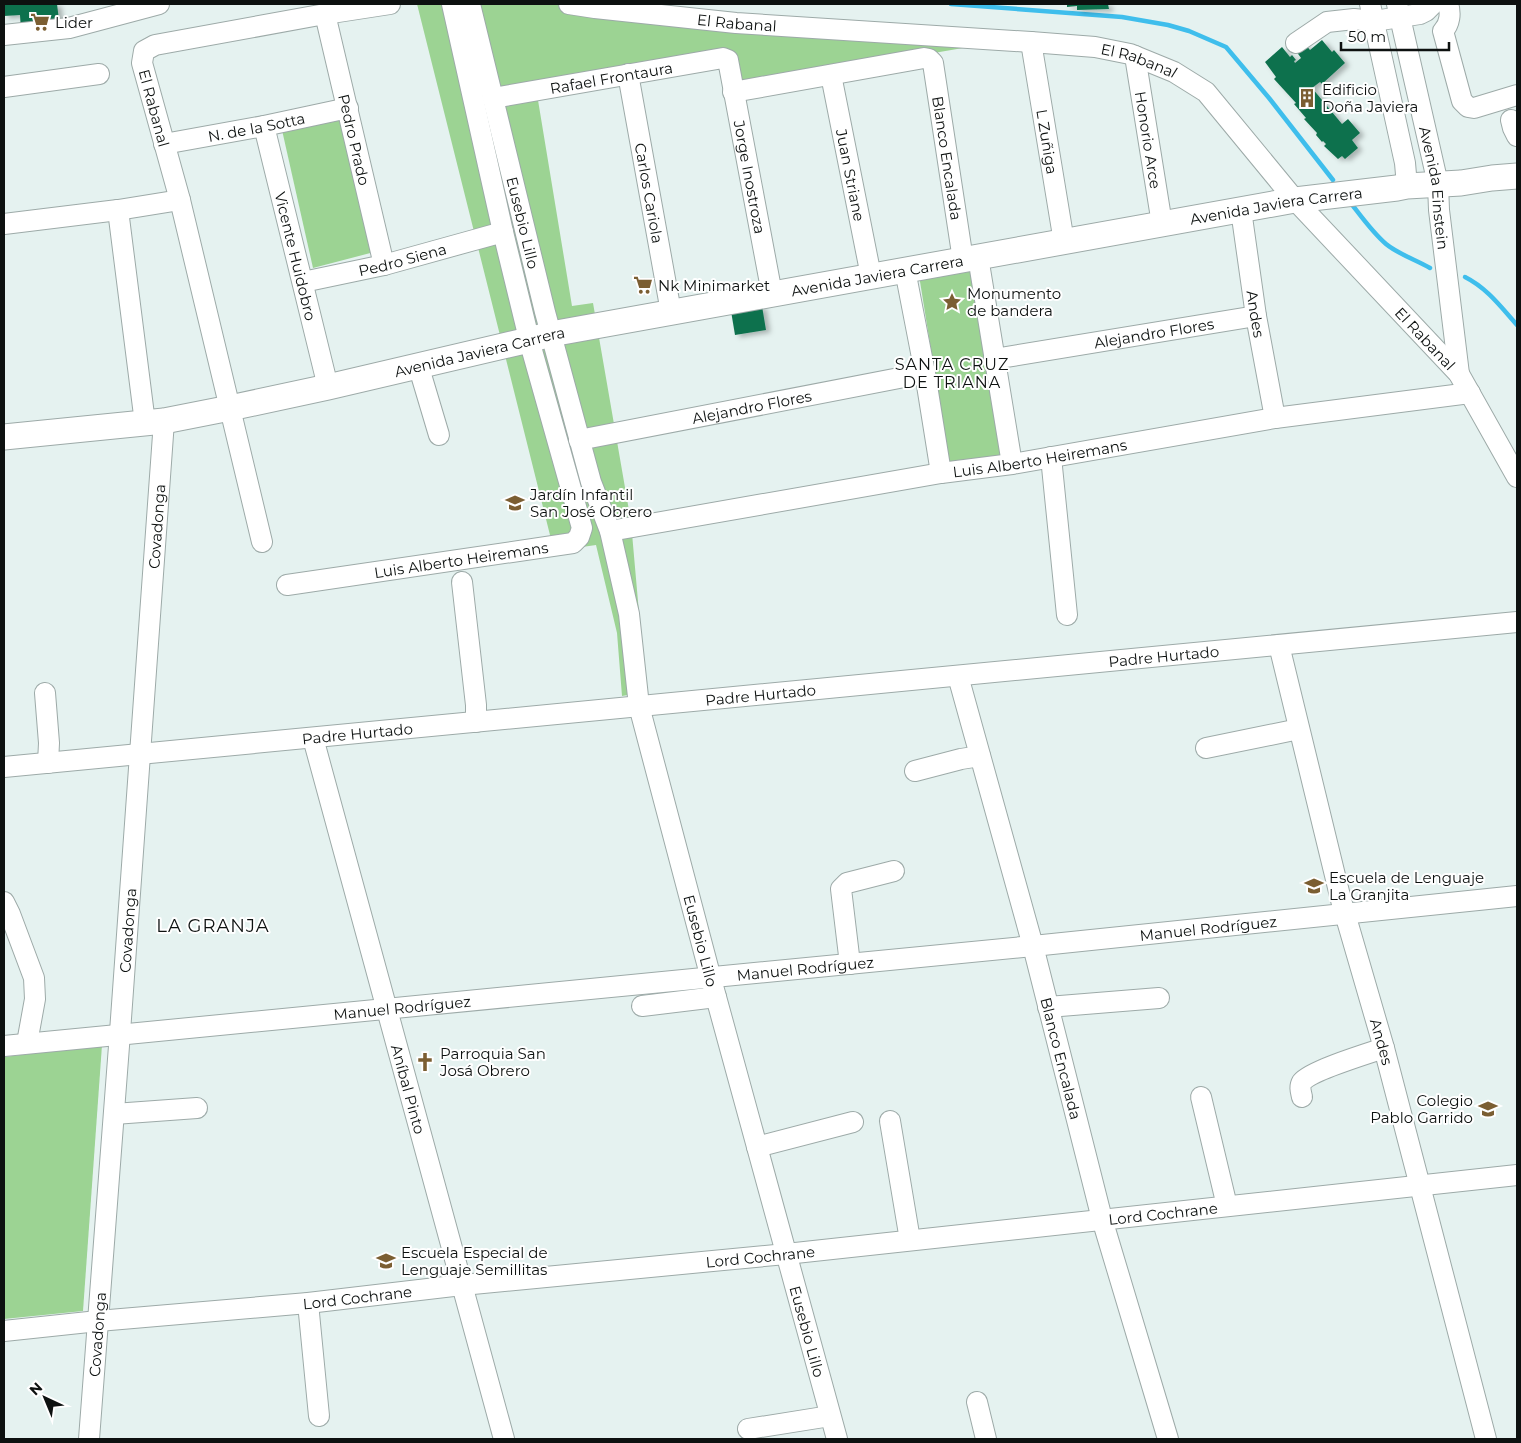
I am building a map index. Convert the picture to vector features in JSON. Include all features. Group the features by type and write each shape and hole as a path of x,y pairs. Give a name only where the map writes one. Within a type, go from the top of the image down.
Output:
{"main road":[{"name":"Avenida Javiera Carrera","path":"4,437 154,422 328,387 540,337 1295,200 1407,186 1461,183 1517,176"}],"street":[{"path":"4,35 68,28 159,4"},
{"name":"El Rabanal","path":"230,408 180,200 142,64 144,51 155,45 390,4"},
{"name":"Eusebio Lillo","path":"452,4 503,232 610,531 629,614 639,706 710,977 837,1439"},
{"name":"Eusebio Lillo","path":"470,4 493,98 540,337 545,394 570,484"},
{"name":"El Rabanal","path":"569,4 736,23 1031,42 1095,48 1130,54 1174,72 1206,92 1295,200 1460,374 1517,477"},
{"path":"1296,43 1327,22 1420,14 1433,4"},
{"path":"1443,31 1449,22 1448,4"},
{"name":"Pedro Prado","path":"325,14 384,265"},
{"path":"1399,16 1422,23 1434,23 1443,31 1462,101 1468,107 1514,111"},
{"name":"Avenida Einstein","path":"1399,16 1438,184 1439,210 1460,374"},
{"name":"Avenida Einstein","path":"1374,19 1404,162 1407,186"},
{"name":"L Zuñiga","path":"1031,42 1064,242"},
{"name":"Honorio Arce","path":"1136,56 1162,224"},
{"name":"Rafael Frontaura","path":"493,98 723,58 728,60"},
{"name":"Blanco Encalada","path":"831,75 924,58 930,59 933,63 970,259 994,359 1012,464"},
{"name":"Jorge Inostroza","path":"728,60 772,294"},
{"path":"4,87 99,74"},
{"name":"Carlos Cariola","path":"628,74 671,312"},
{"path":"733,92 831,75"},
{"name":"Juan Striane","path":"831,75 871,276"},
{"name":"N. de la Sotta","path":"164,144 264,126 348,108"},
{"name":"Vicente Huidobro","path":"264,126 328,387"},
{"path":"4,224 118,210 180,200"},
{"name":"Covadonga","path":"89,1439 139,755 154,422 118,210"},
{"name":"Andes","path":"1241,210 1256,316 1275,418"},
{"name":"Pedro Siena","path":"302,282 384,265 503,232"},
{"path":"905,270 925,373 941,473"},
{"name":"Alejandro Flores","path":"994,359 1256,316"},
{"path":"420,364 422,378 438,435"},
{"name":"Alejandro Flores","path":"579,440 925,373"},
{"name":"Luis Alberto Heiremans","path":"610,531 941,473 1012,464 1275,418 1470,393"},
{"name":"Eusebio Lillo","path":"545,394 569,420 579,440"},
{"path":"230,408 262,542"},
{"path":"1051,457 1067,615"},
{"path":"570,484 591,482"},
{"name":"Luis Alberto Heiremans","path":"287,585 573,543 579,537 582,528 570,484"},
{"path":"462,582 476,705 476,722"},
{"name":"Padre Hurtado","path":"4,768 1517,622"},
{"name":"Andes","path":"1279,645 1341,900 1384,1048 1486,1439"},
{"name":"Blanco Encalada","path":"958,676 1033,946 1102,1219 1168,1439"},
{"path":"45,693 49,743 48,763"},
{"path":"1206,748 1299,729"},
{"name":"Aníbal Pinto","path":"313,738 504,1439"},
{"path":"916,771 980,756"},
{"path":"850,964 841,889 847,883 894,871"},
{"name":"Manuel Rodríguez","path":"4,1046 1033,946 1517,896"},
{"path":"4,902 34,978 34,999 26,1043"},
{"path":"642,1006 716,997"},
{"path":"1048,1007 1159,998"},
{"path":"1302,1098 1300,1087 1303,1081 1345,1061 1384,1048"},
{"path":"1201,1097 1227,1206"},
{"path":"114,1114 197,1108"},
{"path":"890,1121 910,1240"},
{"path":"757,1147 853,1122"},
{"name":"Lord Cochrane","path":"4,1332 98,1321 308,1303 462,1285 786,1254 1517,1175"},
{"path":"308,1303 319,1416"},
{"path":"977,1402 986,1439"},
{"path":"748,1429 830,1416"}],"green space":[{"path":"417,4 648,4 992,43 736,87 730,55 535,82 572,306 593,303 631,522 646,692 622,696 617,633 596,545 554,551"},
{"path":"345,113 378,251 313,268 282,130"},
{"path":"970,262 1001,460 950,468 918,269"},
{"path":"102,1045 83,1311 4,1319 4,1057"}],"building":[{"name":"Lider","path":"4,4 57,4 60,28 21,31 20,15 4,16"},
{"path":"1067,4 1108,4 1109,9 1077,10 1077,6 1067,7"},
{"name":"Edificio Doña Javiera","path":"1322,40 1345,63 1322,84 1320,82 1312,88 1342,124 1348,119 1360,133 1352,140 1358,148 1345,159 1342,156 1338,159 1324,146 1326,144 1322,142 1316,135 1317,133 1304,119 1306,118 1294,104 1296,103 1274,79 1276,77 1265,62 1282,47 1290,57 1292,55 1296,60 1294,61 1295,63 1301,58 1296,51 1305,44 1310,50"},
{"path":"762,306 766,330 735,335 731,311"}],"waterway":[{"path":"951,4 1122,17 1168,25 1189,31 1226,47 1269,98 1333,180"},
{"path":"1350,202 1371,229 1386,244 1430,268"},
{"path":"1465,277 1487,292 1517,325"}],"place":[{"name":"Lider","path":"40,22"},
{"name":"Edificio Doña Javiera","path":"1307,98"},
{"name":"Nk Minimarket","path":"643,285"},
{"name":"Monumento de bandera","path":"952,302"},
{"name":"Jardín Infantil San José Obrero","path":"515,503"},
{"name":"Escuela de Lenguaje La Granjita","path":"1314,886"},
{"name":"Parroquia San Josá Obrero","path":"425,1062"},
{"name":"Colegio Pablo Garrido","path":"1488,1109"},
{"name":"Escuela Especial de Lenguaje Semillitas","path":"386,1261"}],"district":[{"name":"SANTA CRUZ DE TRIANA","path":"952,373"},
{"name":"LA GRANJA","path":"213,926"}]}
